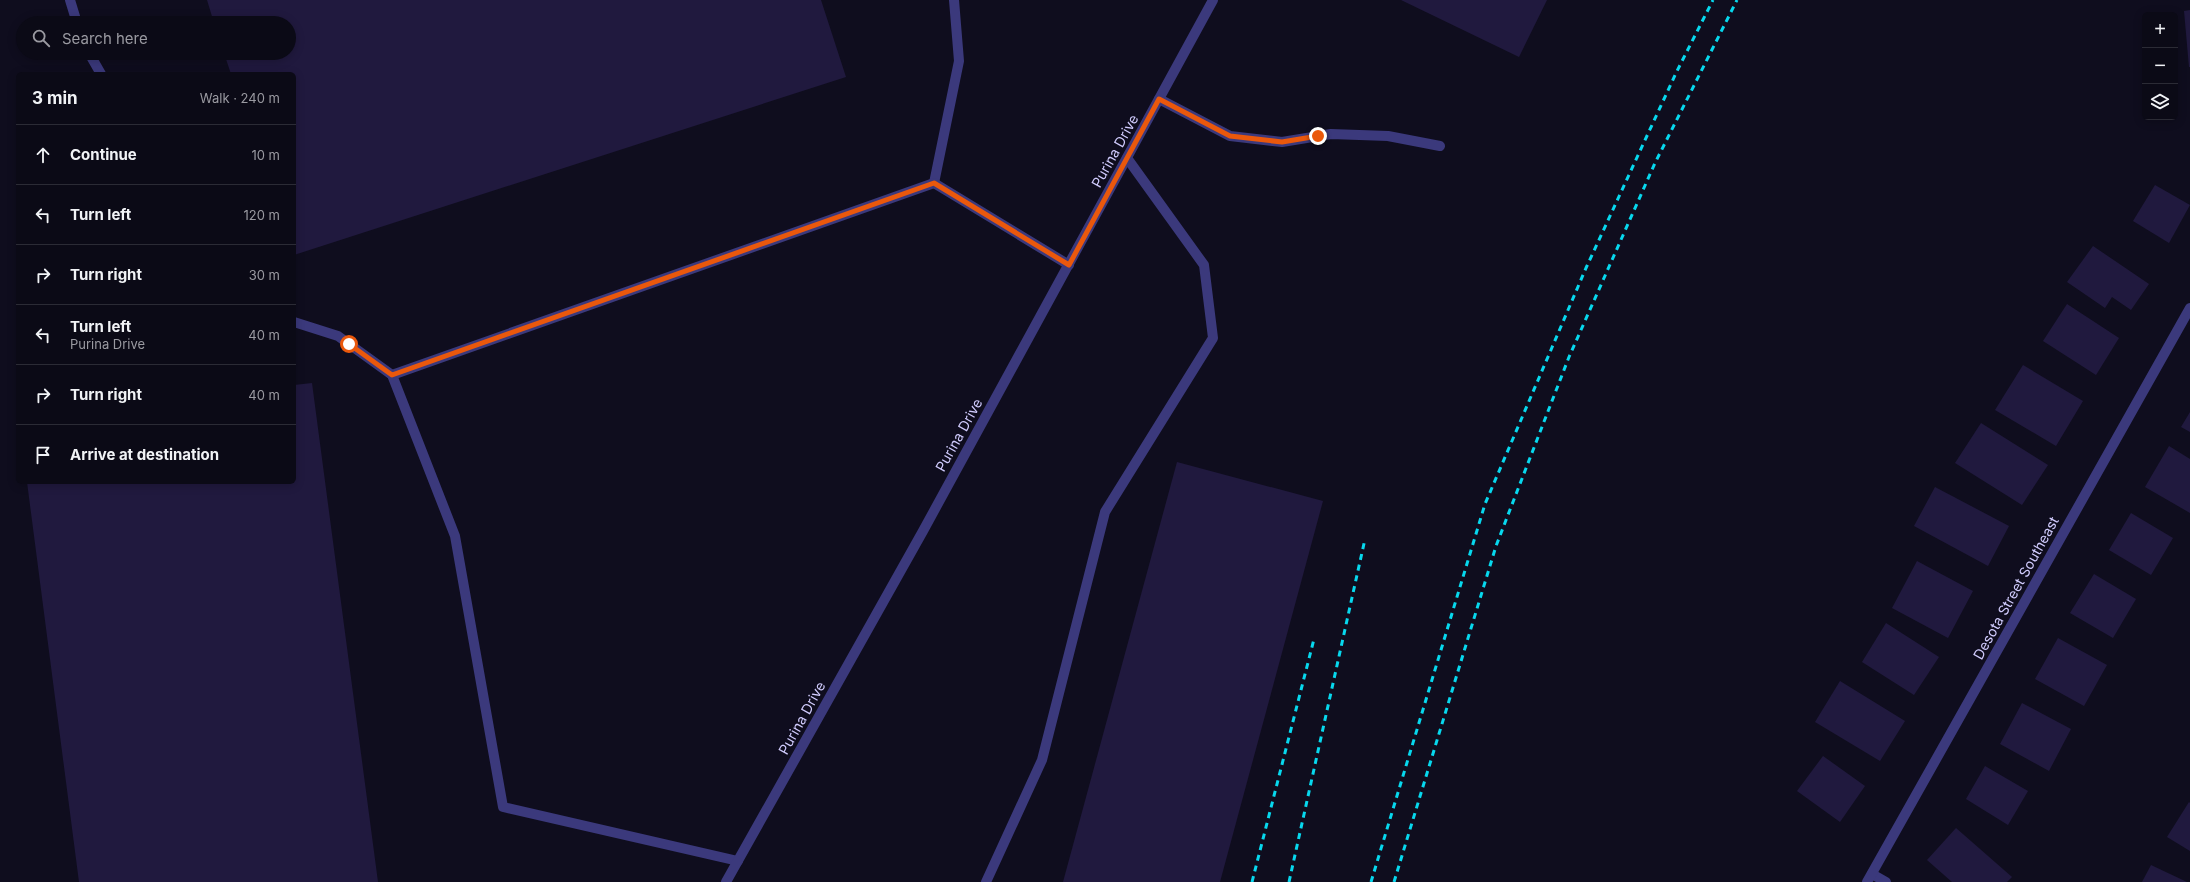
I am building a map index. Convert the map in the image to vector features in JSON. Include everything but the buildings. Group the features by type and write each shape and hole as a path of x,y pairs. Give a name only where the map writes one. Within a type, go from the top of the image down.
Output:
{"street":[{"path":"70,0 75,16"},
{"path":"934,183 959,61 954,0"},
{"name":"Purina Drive","path":"727,882 920,537 1214,0"},
{"path":"93,60 100,72"},
{"path":"1159,99 1230,136 1282,142 1331,134 1388,136 1440,146"},
{"path":"986,882 1042,760 1105,512 1213,338 1204,265 1127,158"},
{"path":"934,183 1069,265"},
{"path":"392,375 934,183"},
{"name":"Desota Street Southeast","path":"1869,878 2190,308"},
{"path":"296,323 338,336 392,375 455,536 503,807 738,861"},
{"path":"1869,878 1886,882"}],"railway":[{"path":"1371,882 1485,504 1586,268 1676,73 1713,0"},
{"path":"1394,882 1496,546 1569,357 1655,163 1737,0"},
{"path":"1289,882 1365,539"},
{"path":"1252,882 1314,639"}],"route":[{"path":"349,344 392,375 934,183 1069,265 1159,99 1230,136 1282,142 1318,136"}]}
